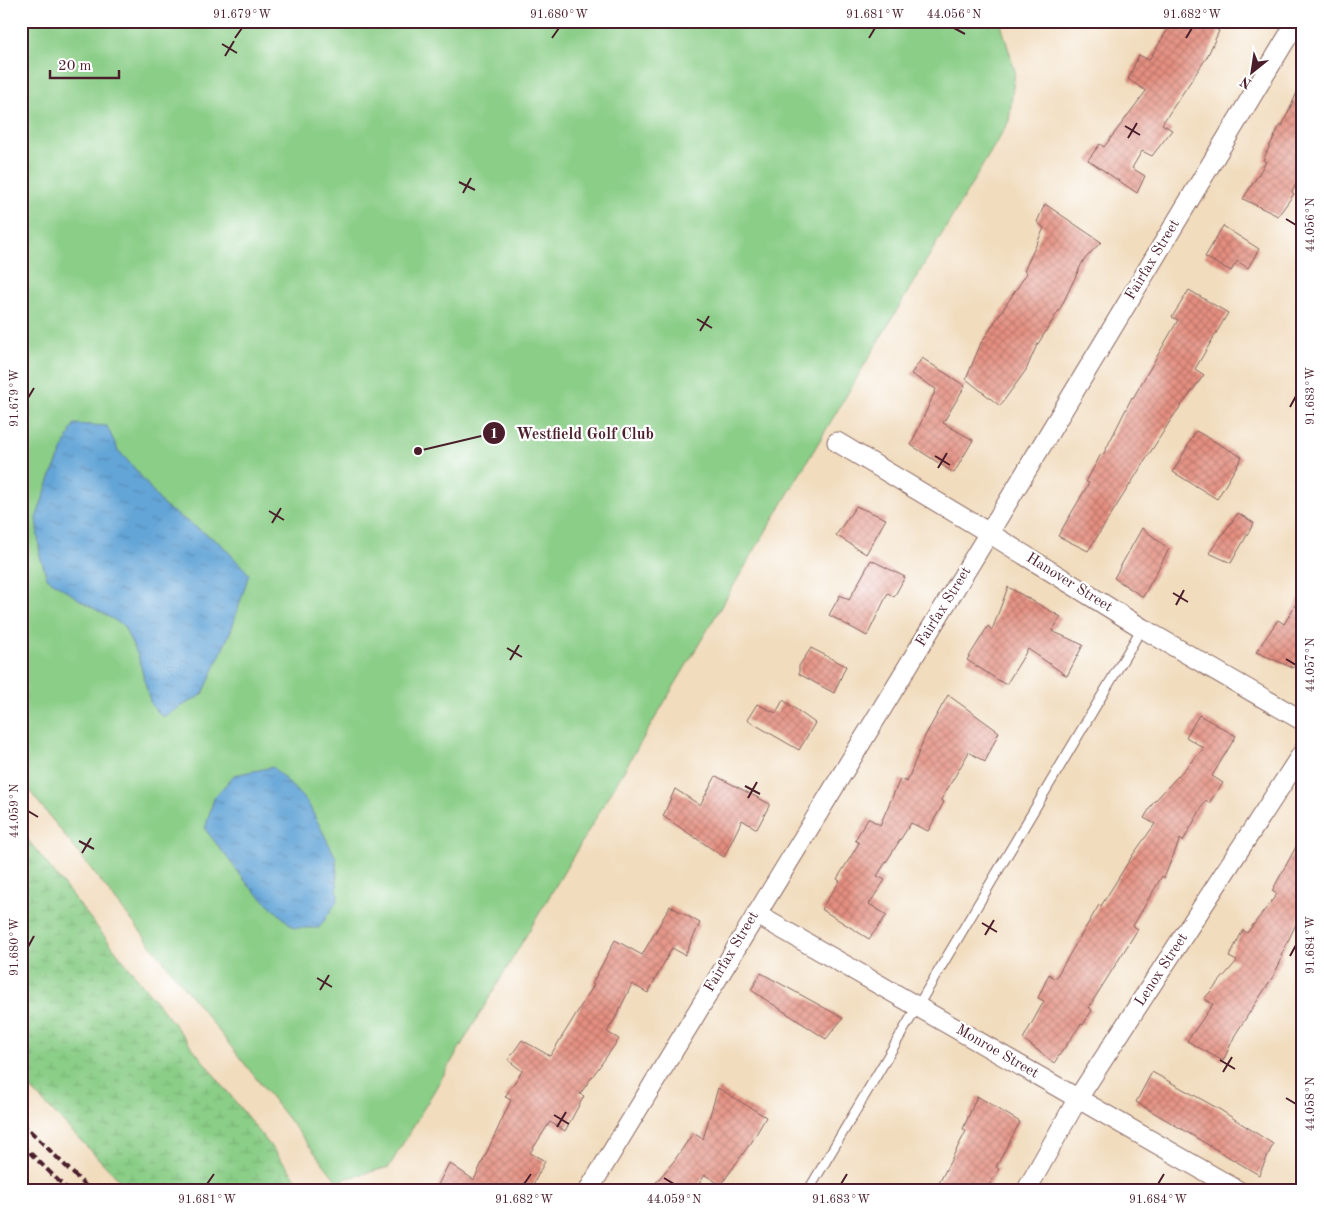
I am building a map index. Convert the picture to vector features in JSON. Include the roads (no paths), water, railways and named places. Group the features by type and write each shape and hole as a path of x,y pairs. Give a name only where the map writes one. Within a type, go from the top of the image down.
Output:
{"street":[{"name":"Fairfax Street","path":"588,1191 989,533 1297,21"},
{"name":"Hanover Street","path":"836,442 989,533 1142,628 1303,721"},
{"name":"Lenox Street","path":"1026,1191 1078,1098 1303,752"},
{"name":"Monroe Street","path":"756,914 1239,1191"}],"lane":[{"path":"808,1191 1142,628"}],"water":[{"path":"74,424 107,426 118,450 164,506 221,544 249,574 232,628 203,694 163,717 151,705 138,656 123,625 47,578 40,556 36,518 50,478"},
{"path":"273,767 308,803 336,858 338,900 319,928 294,928 250,887 205,829 214,798 234,775"}],"railway":[{"path":"21,1122 91,1191"},
{"path":"21,1144 69,1191"}],"place":[{"name":"Westfield Golf Club","path":"418,451"}]}
